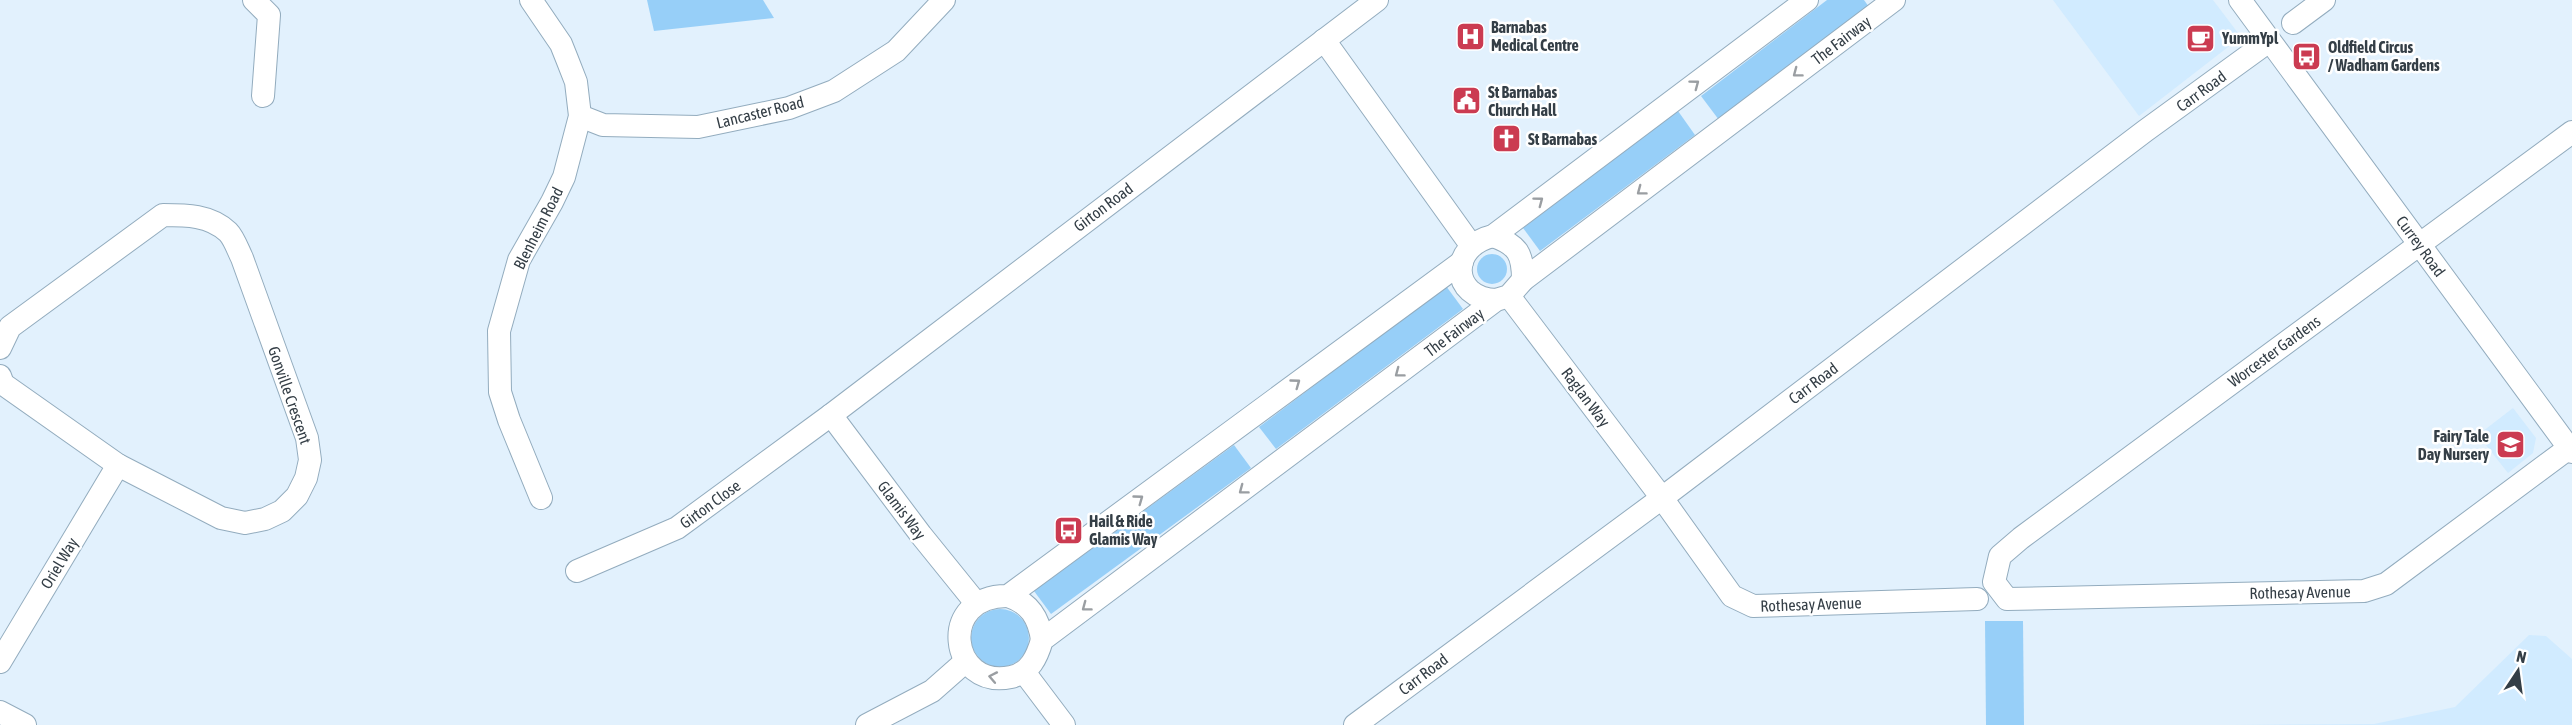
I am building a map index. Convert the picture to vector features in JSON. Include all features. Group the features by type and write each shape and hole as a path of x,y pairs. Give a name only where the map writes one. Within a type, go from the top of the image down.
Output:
{"street":[{"path":"254,0 269,15 263,96"},
{"name":"Blenheim Road","path":"531,0 567,58 576,82 580,116 564,177 519,260 499,331 500,392 541,498"},
{"name":"Lancaster Road","path":"580,116 603,126 698,127 789,108 834,91 896,51 944,0"},
{"name":"Girton Road","path":"831,415 1377,0"},
{"path":"1008,596 1807,0"},
{"name":"The Fairway","path":"1024,672 1037,657 1042,640 1509,292 1893,0"},
{"name":"Currey Road","path":"2240,0 2571,450"},
{"path":"2293,23 2324,0"},
{"path":"1324,40 1466,253 1462,281 1468,290 1485,300 1509,292 1523,263 1519,253 1508,242 1493,236"},
{"name":"Carr Road","path":"1355,725 1662,498 2145,131 2270,41"},
{"name":"Worcester Gardens","path":"1994,582 2000,556 2021,538 2572,132"},
{"name":"Gonville Crescent","path":"0,348 10,327 164,214 206,219 229,233 242,258 307,438 310,460 306,478 297,496 282,511 265,519 244,523 220,518 118,465 3,384 0,376"},
{"name":"Raglan Way","path":"1509,292 1662,498"},
{"name":"Girton Close","path":"577,572 677,528 831,415"},
{"name":"Glamis Way","path":"831,415 921,536 976,603"},
{"name":"Rothesay Avenue","path":"1994,582 2007,599 2364,591 2386,584 2571,450"},
{"name":"Oriel Way","path":"0,662 118,465"},
{"name":"Rothesay Avenue","path":"1662,498 1732,596 1753,606 1977,599"},
{"path":"1042,640 1040,624 1033,611 1016,598 1008,596 994,596 976,603 965,614 960,627 959,642 966,661 976,671 989,678 1002,679 1024,672 1064,725"},
{"path":"867,725 932,691 966,661"},
{"path":"0,712 25,725"}],"shaded area":[{"path":"647,0 763,0 774,18 654,31"},
{"path":"1827,0 1864,0 1869,7 1719,120 1701,96"},
{"path":"2053,0 2213,0 2241,37 2139,116"},
{"path":"1678,111 1695,135 1540,251 1523,228"},
{"path":"1492,254 1498,255 1506,263 1506,275 1498,283 1492,284 1486,283 1478,275 1477,269 1478,263 1486,255"},
{"path":"1446,286 1463,309 1276,449 1259,427"},
{"name":"Fairy Tale Day Nursery","path":"2513,408 2536,438 2533,453 2508,473 2478,435"},
{"path":"1234,445 1251,468 1051,614 1034,591"},
{"path":"994,609 1006,609 1021,617 1029,632 1029,644 1021,659 1006,667 994,667 979,659 971,644 971,632 979,617"},
{"path":"1985,621 2023,621 2024,725 1986,725"},
{"path":"2529,635 2546,636 2572,659 2572,725 2231,725 2374,724 2455,707"}],"place":[{"name":"Barnabas Medical Centre","path":"1470,36"},
{"name":"YummYpl","path":"2201,38"},
{"name":"Oldfield Circus / Wadham Gardens","path":"2307,56"},
{"name":"St Barnabas Church Hall","path":"1467,101"},
{"name":"St Barnabas","path":"1507,139"},
{"name":"Fairy Tale Day Nursery","path":"2510,445"},
{"name":"Hail & Ride Glamis Way","path":"1068,530"}]}
